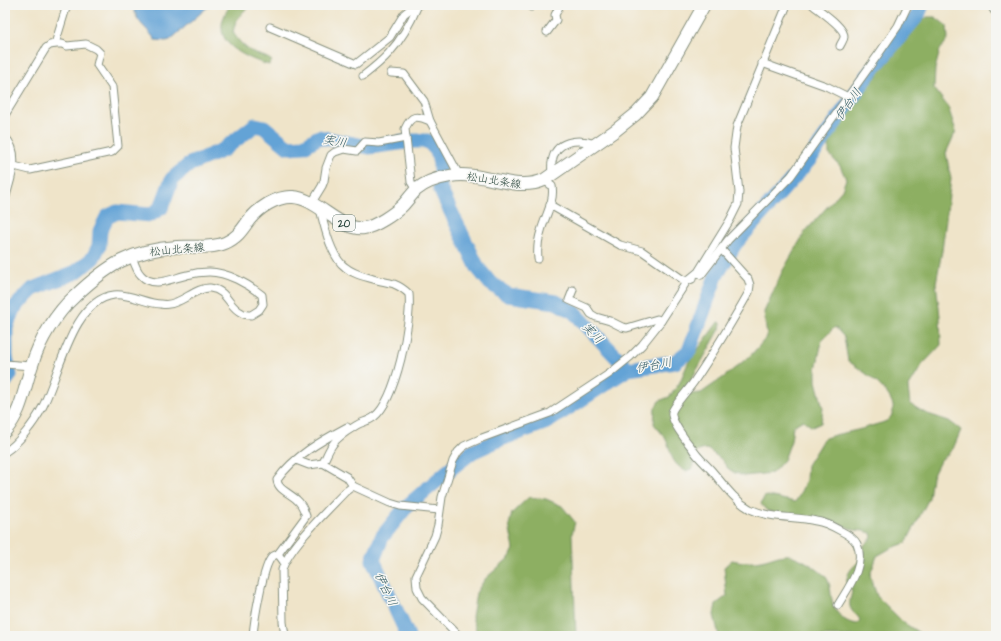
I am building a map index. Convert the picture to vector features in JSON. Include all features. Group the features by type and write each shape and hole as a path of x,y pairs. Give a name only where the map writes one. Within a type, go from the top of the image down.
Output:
{"main road":[{"name":"松山北条線","path":"5,431 20,409 37,349 49,328 74,297 119,261 148,251 164,248 224,244 243,230 259,210 271,202 283,198 294,197 315,206 353,227 365,228 391,215 403,205 416,190 431,181 460,175 478,176 525,185 536,184 616,130 636,114 652,97 704,5"},
{"path":"994,5 996,9"}],"street":[{"path":"55,44 67,5"},
{"path":"270,27 356,64 390,37 404,14 416,5"},
{"path":"363,76 389,53 399,41 413,17 416,5"},
{"path":"547,32 556,20 555,15 560,5"},
{"path":"459,636 422,598 417,588 416,576 435,536 438,526 439,510 453,461 458,452 464,446 539,418 562,406 609,374 630,357 661,321 687,281 698,272 730,220 738,204 739,192 734,148 736,126 787,5"},
{"path":"813,5 844,32 844,37 840,46"},
{"path":"687,281 701,276 723,251 728,240 790,176 898,26 908,5"},
{"path":"5,114 46,48 50,45 62,44 67,46 86,44 100,53 97,65 112,87 118,146 112,152 30,170 14,166"},
{"path":"762,62 826,86 848,97"},
{"path":"391,73 404,74 424,101 430,121 460,175"},
{"path":"416,190 411,182 405,129 408,122 417,116 430,121"},
{"path":"5,136 10,141 14,151 14,166 5,200"},
{"path":"323,463 333,444 343,434 374,417 383,405 393,386 410,318 411,305 410,294 394,284 382,282 354,273 343,266 334,254 315,206 331,155 344,149 357,151 365,142 379,144 406,141"},
{"path":"538,259 537,248 553,192 548,177 554,154 559,147 565,143 576,141 595,144"},
{"path":"550,205 620,245 642,251 687,281"},
{"path":"723,251 748,279 750,285 749,292 696,379 686,394 674,407 672,418 698,458 742,504 763,514 826,523 853,538 857,544 860,559 854,578 838,605"},
{"path":"5,452 30,426 42,409 79,320 92,304 100,299 114,294 161,305 176,302 208,288 217,290 225,295 234,307 242,314 251,315 259,310 263,304 262,295 253,288 221,273 208,272 188,275 164,282 146,280 140,274 132,256"},
{"path":"573,290 569,300 587,308 591,314 596,317 610,321 622,327 627,328 656,318 661,321"},
{"path":"5,364 31,366"},
{"path":"253,636 255,614 266,569 272,557 278,554 306,516 304,509 297,500 279,487 277,480 285,469 307,450 349,426 357,425"},
{"path":"296,460 308,464 323,463 347,477 353,486 390,503 400,506 422,507 439,510"},
{"path":"285,636 283,622 282,570 284,562 294,548 345,492 353,486"},
{"path":"278,554 284,562"}],"green space":[{"path":"230,5 252,5 240,16 233,32 239,41 248,49 272,61 269,65 240,53 227,42 223,36 222,22"},
{"path":"927,17 935,17 947,26 948,39 940,50 935,69 934,88 948,107 956,131 946,153 951,179 942,251 936,283 940,316 941,345 922,365 908,388 910,404 925,413 949,421 961,430 953,449 940,461 932,477 929,498 906,543 891,548 877,556 870,575 877,596 904,623 924,636 719,636 714,615 716,604 727,596 724,567 732,560 758,562 779,556 789,555 803,560 826,577 837,613 848,622 857,624 860,620 850,607 852,591 847,583 847,579 849,572 863,558 864,545 872,538 871,533 854,530 838,523 816,518 775,513 766,510 761,504 764,497 768,496 795,502 806,480 807,465 823,439 862,429 888,420 893,412 892,404 888,395 881,386 848,361 844,337 835,327 822,340 816,370 816,381 823,408 821,423 812,427 803,420 793,426 791,441 784,460 772,473 744,476 730,471 721,459 707,449 696,452 693,460 693,468 686,471 680,468 672,456 667,441 654,424 655,408 659,401 669,397 679,384 688,363 718,322 721,323 720,329 686,389 690,394 701,393 724,377 751,355 767,337 764,312 782,272 805,232 842,190 846,179 840,166 829,154 829,140 874,79 921,22"},
{"path":"529,497 546,499 562,506 575,522 572,534 576,636 478,636 472,617 476,593 485,579 510,557 514,549 509,525 512,513"}],"water":[{"path":"135,5 210,5 170,40 166,41 155,40 141,24 136,15"}],"waterway":[{"name":"伊台川","path":"408,636 373,560 382,537 406,507 472,452 501,439 547,422 628,369 675,362 689,351 716,276 735,244 810,159 868,75 918,15 922,5"},
{"name":"実川","path":"5,382 10,375 6,357 6,328 13,309 33,289 76,272 93,258 99,246 100,231 107,217 117,212 150,215 161,208 172,179 190,164 223,150 255,125 264,127 288,147 304,146 319,137 369,147 414,141 428,141 437,151 440,164 440,189 478,268 490,283 508,295 556,302 574,312 628,369"}]}
